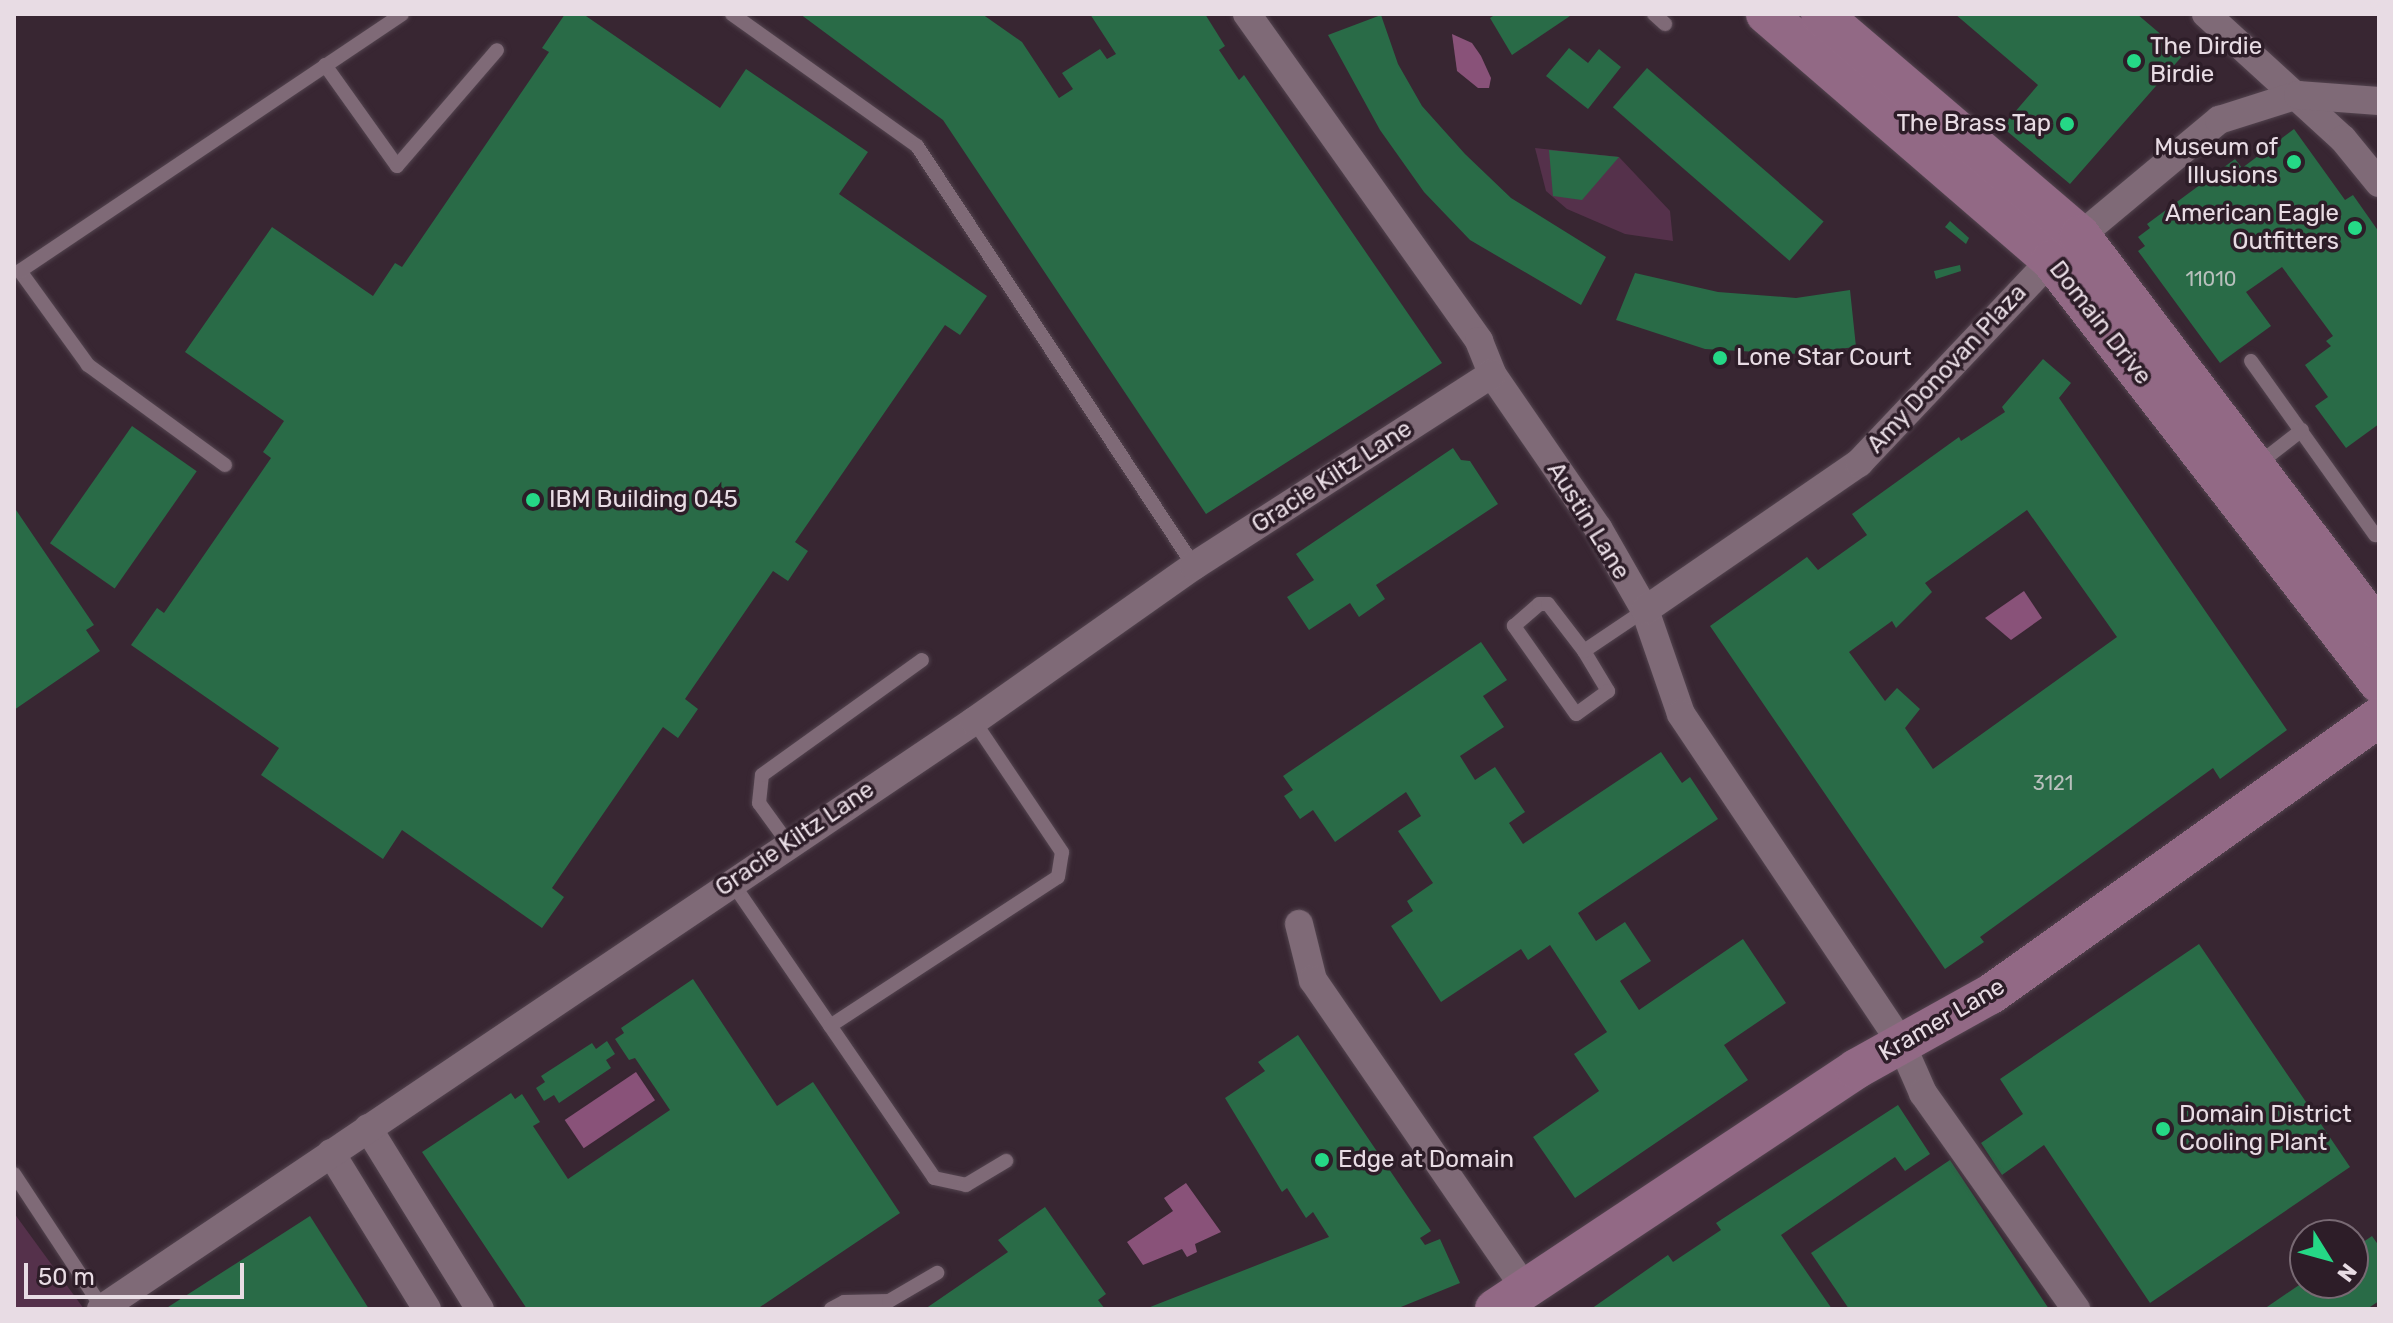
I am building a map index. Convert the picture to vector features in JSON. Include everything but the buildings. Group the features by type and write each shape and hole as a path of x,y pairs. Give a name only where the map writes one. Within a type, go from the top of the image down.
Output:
{"street":[{"name":"Austin Lane","path":"1247,14 1479,341 1492,374 1598,528 1645,610 1681,714 1901,1043 1923,1093 2076,1309"},
{"name":"Domain Drive","path":"1766,14 2065,247 2379,683"},
{"name":"Domain Drive","path":"1821,14 2065,247 2256,466 2379,630"},
{"path":"2206,14 2298,95 2379,183"},
{"name":"Amy Donovan Plaza","path":"1645,610 1859,463 2065,247 2219,120 2298,95 2379,101"},
{"name":"Gracie Kiltz Lane","path":"102,1309 731,881 974,721 1194,566 1492,374"},
{"name":"Kramer Lane","path":"1518,1303 1901,1043 1991,994 2379,717"},
{"path":"1299,924 1313,980 1518,1303"},
{"path":"368,1128 480,1309"},
{"path":"331,1153 427,1309"}],"lane":[{"path":"225,465 88,365 16,270 402,14"},
{"path":"732,14 917,146 1194,566"},
{"path":"325,65 397,166 497,50"},
{"path":"2251,361 2375,535"},
{"path":"2256,466 2302,430"},
{"path":"1539,604 1548,604 1584,651 1608,691 1603,700 1576,714 1514,626 1539,604"},
{"path":"1584,651 1645,610"},
{"path":"788,843 759,803 762,775 922,660"},
{"path":"830,1026 1058,877 1062,852 974,721"},
{"path":"731,881 934,1178 966,1185 1006,1161"},
{"path":"14,1174 102,1309"},
{"path":"831,1309 844,1302 889,1301 937,1273"}],"shaded area":[{"path":"1452,34 1472,43 1481,56 1491,78 1489,88 1478,88 1457,71"},
{"path":"1535,148 1619,157 1670,211 1673,241 1625,234 1567,209 1546,191"},
{"path":"2024,591 2042,618 2011,640 1985,618"},
{"path":"636,1072 655,1100 584,1148 565,1120"},
{"path":"1186,1183 1221,1232 1195,1244 1197,1252 1187,1257 1182,1249 1143,1265 1127,1242 1173,1211 1164,1198"},
{"path":"14,1213 84,1309 14,1309"}],"place":[{"name":"The Dirdie Birdie","path":"2134,61"},
{"name":"The Brass Tap","path":"2067,124"},
{"name":"Museum of Illusions","path":"2294,162"},
{"name":"American Eagle Outfitters","path":"2355,228"},
{"name":"Lone Star Court","path":"1720,358"},
{"name":"IBM Building 045","path":"533,500"},
{"name":"Domain District Cooling Plant","path":"2163,1129"},
{"name":"Edge at Domain","path":"1322,1160"}]}
